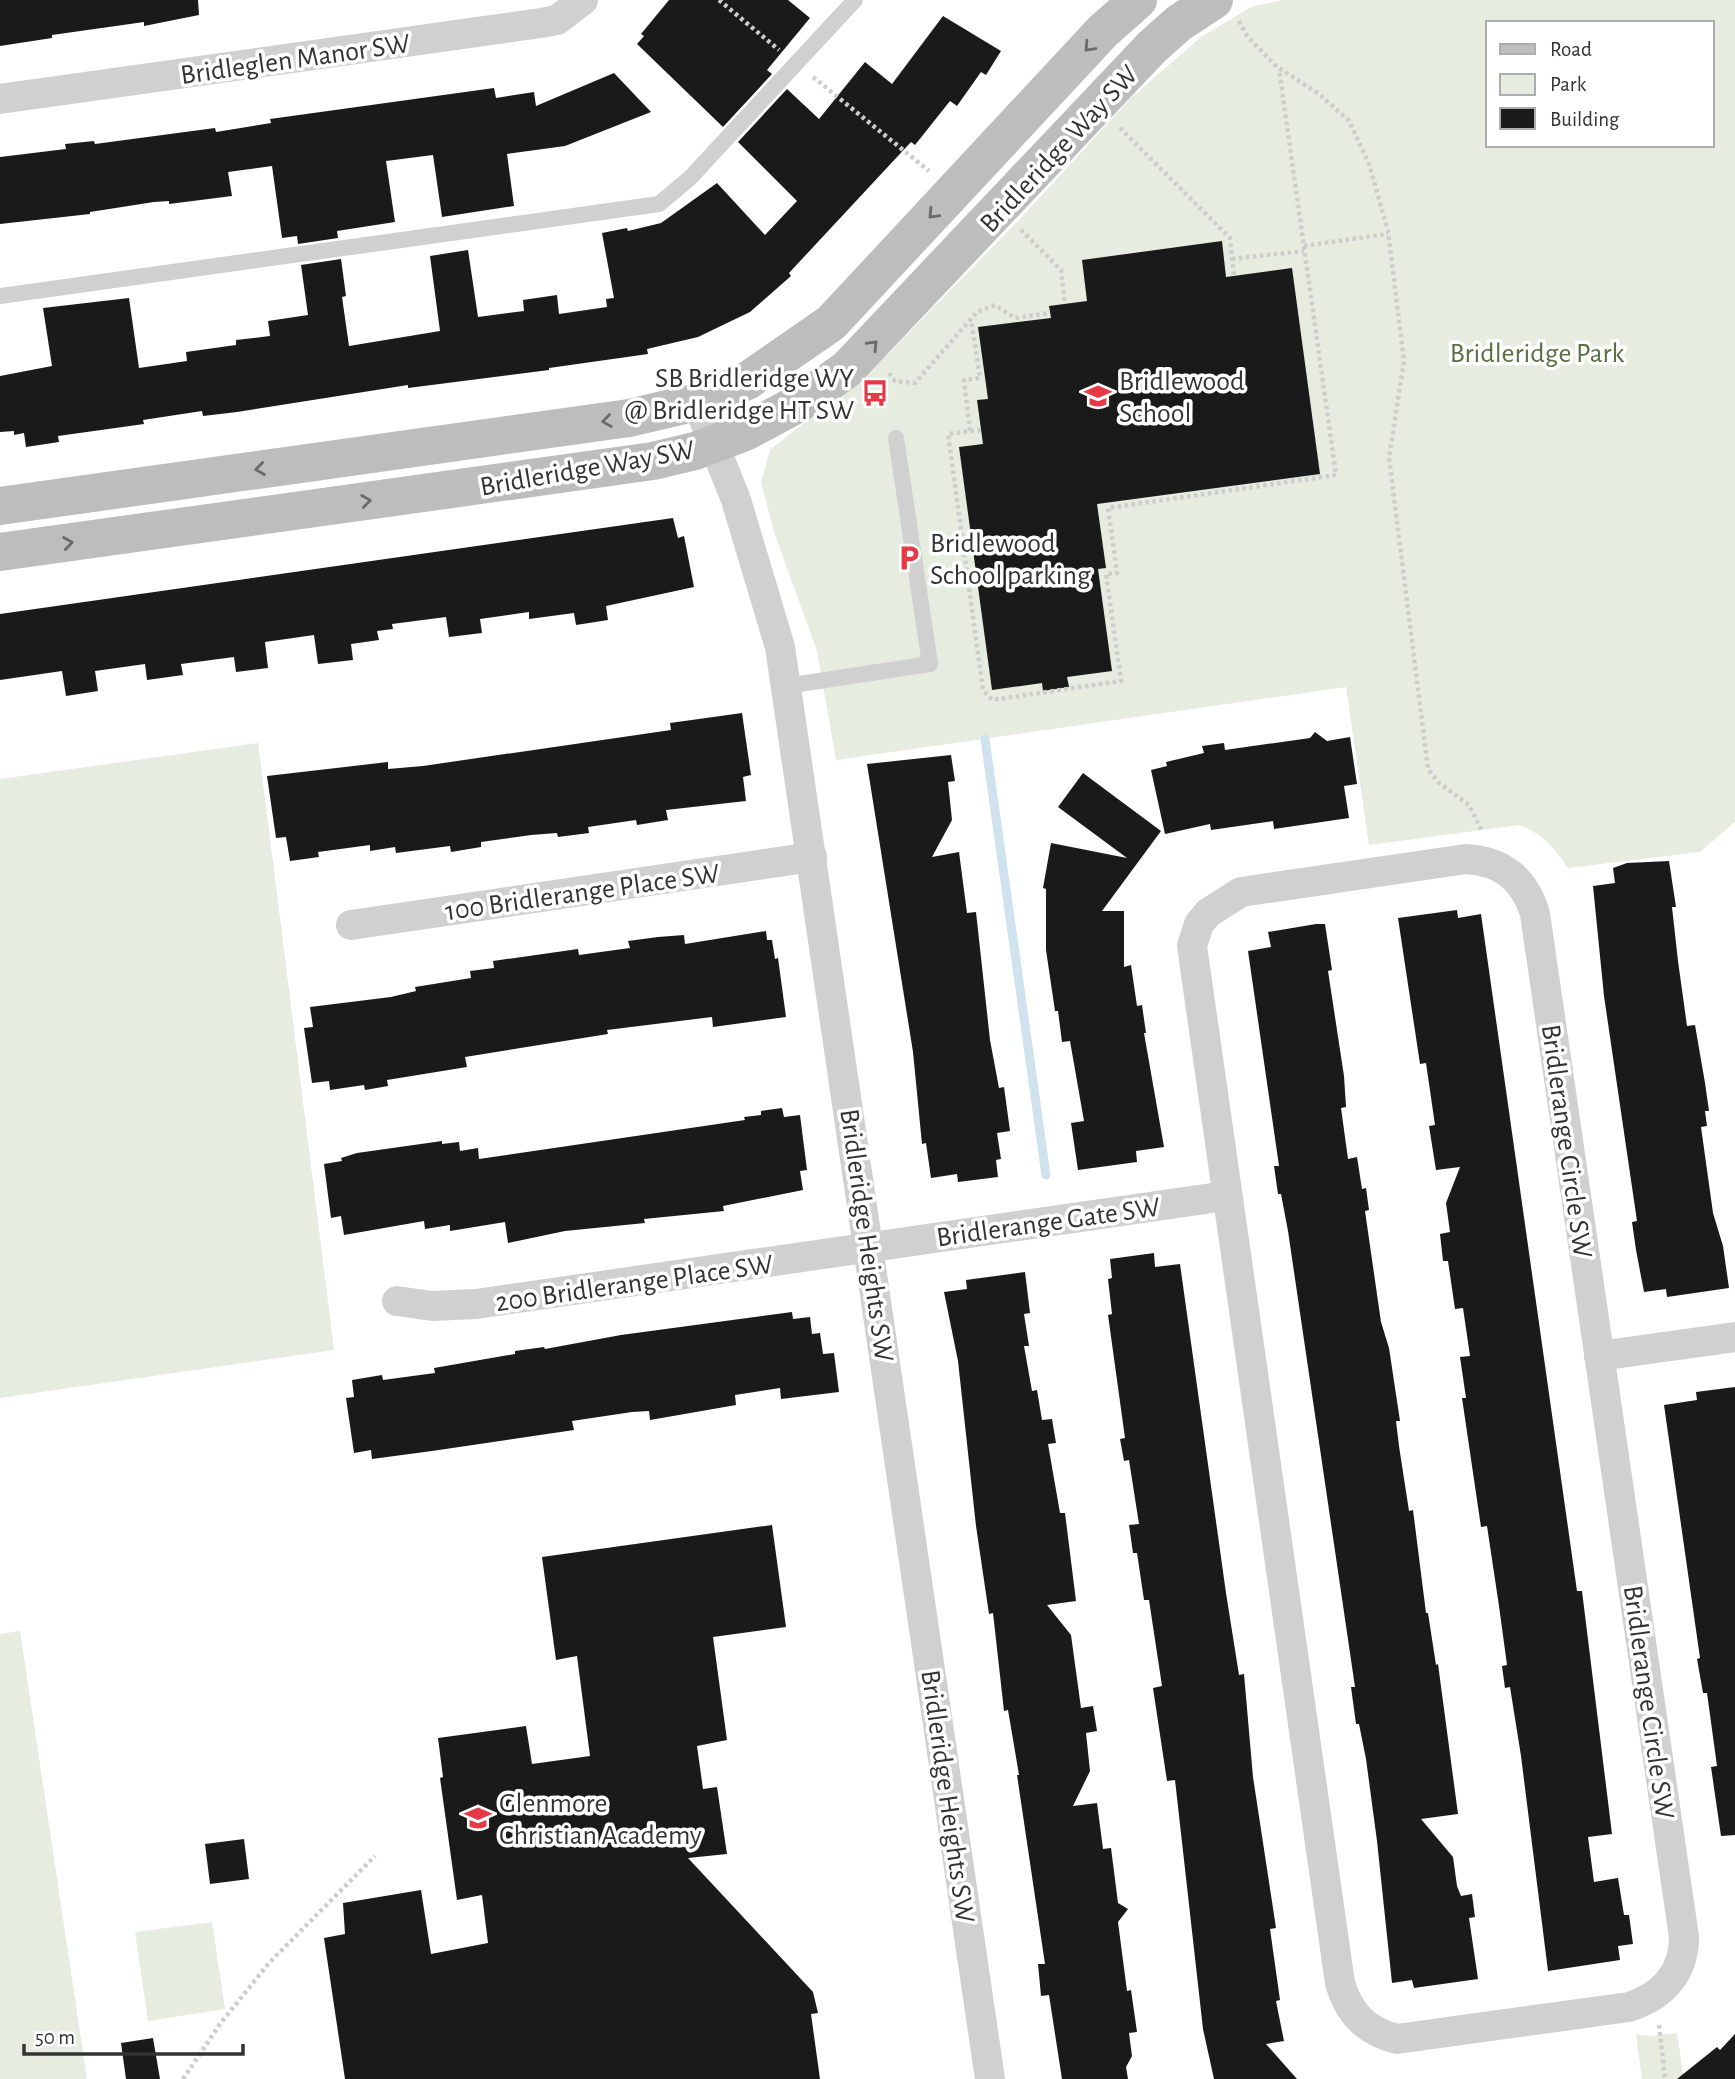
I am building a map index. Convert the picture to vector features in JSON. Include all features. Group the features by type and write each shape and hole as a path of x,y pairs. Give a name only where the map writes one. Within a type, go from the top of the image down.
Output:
{"street":[{"name":"Bridleglen Manor SW","path":"0,99 541,23 557,20 583,0"},
{"name":"Bridleridge Way SW","path":"0,506 629,418 697,402 747,381 831,323 1103,31 1138,0"},
{"name":"Bridleridge Way SW","path":"0,552 653,461 712,444 767,422 802,402 847,369 1153,47 1212,5"},
{"name":"Bridleridge Heights SW","path":"697,402 736,500 780,647 990,2079"},
{"path":"308,462 314,509"},
{"name":"100 Bridlerange Place SW","path":"351,925 812,857"},
{"path":"1490,862 1466,859 1241,892 1208,913 1195,935 1192,960 1226,1196 1344,1997 1365,2025 1379,2034 1397,2039 1629,2007 1655,1996"},
{"name":"Bridlerange Circle SW","path":"1490,862 1522,883 1535,914 1684,1937 1679,1967 1655,1996"},
{"name":"Bridlerange Gate SW","path":"870,1247 1226,1196"},
{"name":"200 Bridlerange Place SW","path":"397,1301 432,1306 476,1304 870,1247"},
{"path":"1599,1356 1735,1337"}],"lane":[{"path":"0,296 659,204 690,178 855,0"},
{"path":"786,686 930,664 896,438"}],"path":[{"path":"719,0 954,191"},
{"path":"1212,5 1279,69 1319,94 1349,121 1368,164 1388,234 1404,361 1389,458 1428,769 1438,782 1469,805 1484,835 1490,862"},
{"path":"981,430 948,434 983,690 992,700 1122,681 1107,575 1117,573 1108,508 1336,475 1279,69"},
{"path":"1111,120 1230,238 1234,276"},
{"path":"1015,224 1061,270 1065,304"},
{"path":"1232,259 1388,234"},
{"path":"888,371 895,381 915,383 977,312 995,305 1015,318 1050,313"},
{"path":"970,431 964,380 980,377 971,319"},
{"path":"183,2079 220,2024 269,1964 375,1856"},
{"path":"1655,1996 1665,2079"}],"green space":[{"name":"Bridleridge Park","path":"1283,0 1735,0 1735,822 1700,852 1568,868 1547,842 1519,825 1369,845 1346,687 836,760 817,651 774,532 761,482 770,450 880,362 1021,218 1131,98 1201,37 1253,6"},
{"path":"258,743 334,1350 0,1398 0,779"},
{"path":"20,1631 87,2079 0,2079 0,1634"},
{"path":"212,1922 225,2009 148,2021 135,1932"},
{"path":"1677,2033 1684,2079 1642,2079 1636,2034 1651,2036"}],"building":[{"path":"0,0 198,0 199,15 144,26 144,22 52,35 52,38 0,46"},
{"path":"669,0 788,0 810,18 767,70 772,74 723,127 637,44 644,36 641,34"},
{"path":"943,16 1001,51 986,75 981,72 957,106 950,101 915,145 911,142 789,273 791,276 750,312 698,337 647,349 648,354 549,370 408,388 408,385 237,412 203,416 202,411 143,420 144,424 58,436 59,442 26,447 24,433 14,435 14,431 0,432 0,376 52,366 43,308 129,298 139,368 187,361 186,352 236,345 236,340 270,336 268,321 308,315 301,265 341,259 346,296 342,297 349,346 440,331 430,256 468,250 478,317 524,311 523,300 557,295 559,314 607,307 606,299 614,298 602,233 627,228 628,231 661,223 717,183 765,235 797,201 738,142 787,89 819,119 865,62 892,84"},
{"path":"614,73 651,112 565,146 507,154 514,206 442,217 433,155 386,161 395,222 337,231 338,238 298,244 297,236 282,238 272,166 228,172 232,196 169,204 169,201 154,202 90,214 0,224 0,157 66,149 65,144 94,141 95,144 215,128 216,132 271,123 270,119 494,88 496,98 534,92 536,106"},
{"path":"1222,241 1226,277 1292,268 1320,474 1097,504 1106,568 1098,569 1112,671 1067,677 1069,687 1043,691 1042,683 992,690 959,447 983,444 977,400 988,399 978,327 1051,318 1049,306 1087,301 1082,260"},
{"path":"673,518 678,538 684,536 694,587 606,606 608,620 576,625 574,613 529,619 529,612 480,619 482,633 449,637 446,617 392,624 393,629 377,631 379,640 351,644 353,660 318,664 314,635 265,642 268,668 236,672 234,657 181,664 183,675 147,680 145,664 95,671 98,691 66,696 62,671 0,680 0,614"},
{"path":"742,713 751,775 743,777 746,801 666,810 668,820 637,825 636,820 588,827 589,833 558,837 557,833 481,842 481,847 451,852 450,846 396,853 395,847 370,851 370,845 318,852 319,857 290,861 286,837 276,838 267,776 388,762 388,769 423,766 671,730 670,723"},
{"path":"1315,732 1327,741 1350,737 1357,784 1344,786 1349,818 1274,829 1273,821 1211,830 1210,824 1165,834 1151,770 1167,766 1166,762 1204,753 1202,746 1224,743 1225,750 1310,738"},
{"path":"951,755 955,781 948,782 952,820 932,857 959,852 967,913 976,912 990,1040 999,1088 1004,1087 1010,1131 997,1133 1001,1159 996,1160 998,1177 958,1182 957,1174 931,1178 926,1143 922,1144 913,1052 867,764"},
{"path":"1083,773 1161,831 1102,911 1124,911 1124,967 1131,965 1137,1006 1142,1005 1144,1033 1164,1147 1136,1151 1137,1162 1078,1170 1071,1123 1084,1121 1070,1041 1062,1042 1058,1011 1055,1011 1046,950 1046,889 1043,888 1051,843 1127,858 1058,807"},
{"path":"1669,861 1687,1026 1695,1025 1709,1111 1705,1111 1707,1126 1701,1127 1713,1213 1723,1246 1729,1288 1667,1297 1666,1289 1644,1292 1636,1250 1632,1222 1637,1221 1604,996 1593,886 1615,883 1613,868 1627,863"},
{"path":"1457,910 1458,918 1481,914 1577,1591 1582,1591 1612,1834 1588,1837 1594,1882 1618,1878 1624,1915 1629,1915 1633,1944 1618,1946 1620,1960 1548,1971 1521,1756 1510,1687 1505,1688 1502,1666 1507,1665 1487,1526 1481,1527 1462,1398 1466,1398 1460,1357 1470,1356 1463,1308 1455,1309 1448,1261 1443,1261 1440,1234 1450,1232 1446,1203 1460,1167 1436,1170 1429,1126 1435,1125 1426,1063 1420,1064 1398,918"},
{"path":"1325,924 1332,970 1328,971 1344,1076 1346,1107 1341,1108 1348,1159 1357,1157 1362,1189 1366,1188 1369,1210 1365,1211 1381,1322 1389,1348 1400,1421 1396,1421 1399,1446 1409,1511 1413,1510 1426,1613 1436,1665 1438,1664 1458,1814 1421,1819 1453,1857 1457,1886 1461,1896 1472,1894 1475,1917 1469,1918 1478,1979 1414,1988 1412,1980 1392,1983 1366,1759 1359,1724 1356,1724 1351,1687 1355,1687 1288,1231 1281,1194 1278,1194 1274,1166 1279,1166 1248,951 1271,947 1268,932"},
{"path":"766,931 767,940 772,940 775,959 778,958 786,1017 713,1027 712,1017 607,1030 608,1034 465,1057 467,1067 387,1080 388,1086 365,1090 364,1085 330,1090 329,1081 312,1083 304,1028 313,1027 310,1007 391,997 416,991 415,987 471,978 470,971 494,968 493,961 578,949 579,955 630,948 628,941 658,937 684,935 685,944"},
{"path":"782,1108 784,1117 800,1115 807,1170 800,1171 803,1190 723,1206 724,1211 644,1219 645,1223 565,1231 508,1243 505,1222 450,1231 450,1225 425,1229 424,1221 344,1235 341,1216 331,1218 324,1164 342,1161 341,1158 357,1153 442,1141 442,1144 459,1142 460,1151 478,1148 479,1159 745,1120 744,1117 761,1115 761,1111"},
{"path":"1154,1253 1155,1267 1180,1264 1226,1593 1239,1675 1244,1674 1253,1777 1276,1928 1270,1929 1280,2000 1276,2001 1284,2041 1266,2044 1297,2079 1214,2079 1203,2029 1175,1780 1167,1781 1153,1688 1162,1686 1149,1600 1144,1600 1137,1553 1133,1553 1129,1525 1139,1524 1129,1460 1124,1461 1120,1439 1125,1438 1108,1315 1112,1314 1108,1279 1112,1278 1110,1259"},
{"path":"1025,1272 1030,1313 1024,1314 1029,1346 1024,1346 1032,1391 1037,1390 1042,1420 1052,1419 1056,1443 1048,1444 1060,1513 1065,1513 1076,1601 1047,1605 1071,1635 1081,1708 1093,1706 1097,1731 1086,1733 1090,1771 1073,1806 1097,1803 1103,1849 1111,1848 1118,1903 1128,1909 1118,1922 1127,1991 1131,1990 1137,2032 1129,2033 1132,2056 1126,2067 1128,2079 1062,2079 1049,1995 1041,1996 1038,1964 1045,1964 1019,1775 1008,1710 1004,1711 993,1613 989,1614 976,1526 958,1361 944,1292 967,1289 966,1280"},
{"path":"792,1312 793,1319 810,1317 812,1334 820,1333 823,1354 834,1353 839,1392 781,1399 780,1388 735,1395 736,1405 650,1420 649,1411 632,1412 572,1421 574,1430 432,1451 372,1459 371,1450 354,1453 346,1398 354,1397 352,1380 382,1375 383,1380 435,1373 434,1368 515,1354 515,1351 545,1349 621,1335"},
{"path":"1735,1387 1735,1835 1721,1836 1711,1767 1717,1766 1707,1693 1703,1693 1697,1659 1700,1658 1664,1405 1697,1400 1696,1392"},
{"path":"772,1525 786,1627 713,1637 727,1740 697,1746 703,1789 717,1787 727,1854 688,1858 813,1992 818,2013 811,2014 820,2079 345,2079 324,1938 345,1934 343,1903 421,1890 431,1954 488,1943 482,1895 457,1900 440,1778 443,1777 438,1738 526,1726 532,1764 590,1756 577,1656 556,1660 542,1557"},
{"path":"244,1839 249,1879 210,1884 205,1844"},
{"path":"1735,2034 1735,2079 1677,2079 1717,2047 1720,2050"},
{"path":"153,2038 160,2079 126,2079 121,2043"}],"waterway":[{"path":"985,739 1046,1175"}],"place":[{"name":"SB Bridleridge WY @ Bridleridge HT SW","path":"875,393"},
{"name":"Bridlewood School","path":"1098,396"},
{"name":"Bridlewood School parking","path":"909,558"},
{"name":"Glenmore Christian Academy","path":"478,1818"}]}
